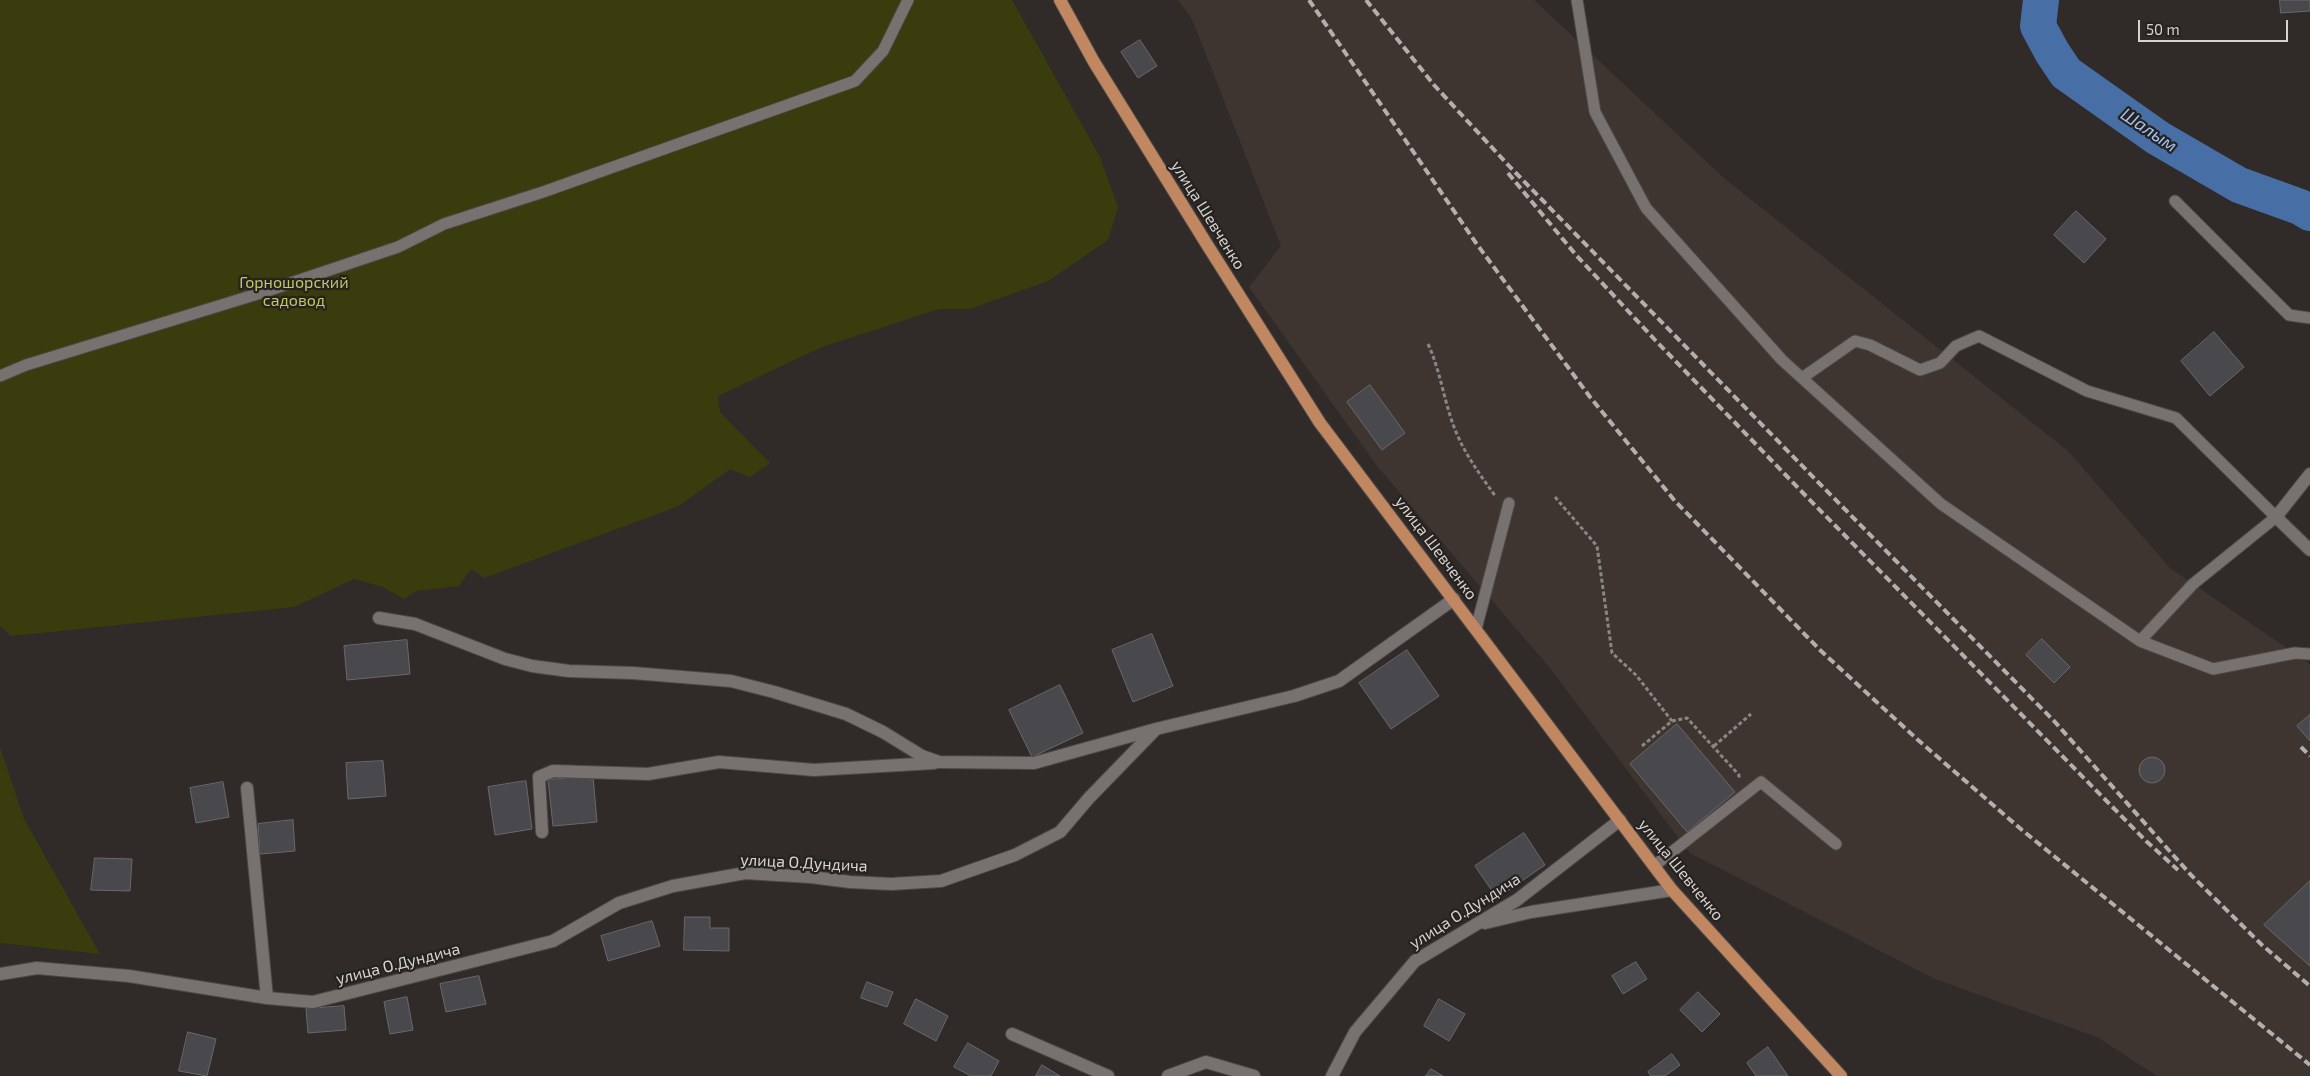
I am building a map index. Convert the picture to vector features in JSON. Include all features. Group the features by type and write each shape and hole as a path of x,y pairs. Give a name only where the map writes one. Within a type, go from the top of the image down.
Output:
{"main road":[{"name":"улица Шевченко","path":"1060,0 1094,62 1320,423 1672,890 1841,1076"}],"street":[{"path":"2310,474 2276,517 2310,550"},
{"path":"542,832 539,777 553,772 648,774 719,762 814,770 939,762 1034,763 1156,729 1294,696 1339,682 1454,599"},
{"path":"379,618 415,624 505,660 532,666 569,671 633,673 731,681 774,692 846,714 883,732 922,756 939,762"},
{"name":"улица О.Дундича","path":"0,974 37,968 129,976 267,998 313,1002 553,941 619,902 673,886 744,873 891,884 942,881 1014,855 1060,832 1089,798 1156,729"},
{"path":"247,788 267,998"},
{"name":"улица О.Дундича","path":"1332,1076 1354,1032 1415,961 1517,900 1620,820"},
{"path":"1471,926 1531,912 1672,890"},
{"path":"1012,1034 1108,1076"},
{"path":"1168,1076 1206,1062 1254,1076"}],"lane":[{"path":"0,376 26,365 264,292 398,248 444,224 543,192 855,81 883,52 908,0"},
{"path":"1577,0 1595,112 1646,208 1782,360 1941,504 2140,641 2213,669 2295,654 2310,654"},
{"path":"2175,201 2289,315 2310,318"},
{"path":"1802,378 1855,341 1870,345 1920,370 1940,363 1956,346 1979,336 2087,391 2176,418 2276,517 2193,584 2140,641"},
{"path":"1476,629 1508,507"},
{"path":"1654,866 1761,782 1836,844"}],"path":[{"path":"1428,344 1434,358 1455,430 1465,451 1508,507"},
{"path":"1555,497 1597,546 1612,653 1636,674 1672,721"},
{"path":"1714,746 1751,714"},
{"path":"1642,746 1672,721 1686,718 1714,746 1738,775 1741,798"}],"shaded area":[{"path":"1178,0 1534,0 1725,179 2068,451 2170,568 2310,664 2310,1076 2157,1076 2097,1037 1935,979 1690,853 1549,667 1377,466 1249,287 1281,246 1192,19"}],"green space":[{"name":"Горношорский садовод","path":"0,0 1012,0 1100,157 1118,207 1108,240 1048,281 970,309 939,309 822,347 718,396 720,412 770,463 750,477 730,469 679,506 484,578 471,569 459,586 416,591 404,599 383,587 354,579 294,607 11,636 0,626"},
{"path":"0,747 24,819 100,954 0,943"}],"building":[{"path":"2280,0 2310,0 2310,11 2281,13"},
{"path":"1140,40 1157,66 1138,78 1121,52"},
{"path":"2076,211 2106,239 2084,263 2054,235"},
{"path":"2214,332 2244,367 2210,396 2181,361"},
{"path":"1370,385 1405,433 1382,450 1347,402"},
{"path":"1152,634 1173,686 1133,702 1112,650"},
{"path":"2042,639 2070,667 2054,683 2026,655"},
{"path":"407,640 410,674 347,680 344,646"},
{"path":"1407,650 1439,696 1391,729 1359,683"},
{"path":"1060,685 1083,733 1032,757 1009,710"},
{"path":"2310,715 2310,741 2297,726"},
{"path":"1677,724 1735,792 1687,832 1630,764"},
{"path":"2152,757 2161,761 2165,770 2161,779 2152,783 2143,779 2139,770 2143,761"},
{"path":"383,761 386,796 348,799 346,763"},
{"path":"593,776 597,822 553,826 548,780"},
{"path":"526,781 532,829 495,835 488,787"},
{"path":"223,782 229,817 196,823 190,788"},
{"path":"293,820 295,851 260,854 258,824"},
{"path":"1524,833 1545,865 1497,898 1475,866"},
{"path":"95,858 132,859 130,891 91,890"},
{"path":"2310,881 2310,966 2264,925"},
{"path":"685,917 710,917 710,928 729,928 729,951 684,950"},
{"path":"652,921 660,946 608,961 601,936"},
{"path":"1636,962 1647,979 1623,994 1612,976"},
{"path":"479,976 486,1004 446,1012 440,984"},
{"path":"867,982 893,992 887,1007 861,998"},
{"path":"1698,992 1720,1014 1702,1032 1680,1010"},
{"path":"407,997 413,1030 390,1034 384,1002"},
{"path":"916,999 948,1016 936,1041 904,1024"},
{"path":"1439,999 1465,1014 1449,1041 1424,1026"},
{"path":"344,1006 346,1030 308,1033 306,1009"},
{"path":"188,1032 216,1039 207,1076 179,1071"},
{"path":"968,1043 999,1061 991,1076 971,1076 954,1067"},
{"path":"1768,1047 1788,1076 1756,1076 1747,1063"},
{"path":"1672,1054 1680,1065 1665,1076 1651,1076 1648,1072"},
{"path":"1042,1065 1060,1076 1036,1076"},
{"path":"1431,1069 1443,1076 1426,1076"}],"waterway":[{"name":"Шалым","path":"2041,0 2038,26 2066,73 2158,138 2239,185 2300,207 2310,213"}],"railway":[{"path":"1309,0 1476,243 1590,397 1675,501 1820,650 1918,740 2022,830 2310,1065"},
{"path":"1366,0 1434,85 1511,168 2055,722 2190,874 2262,945 2310,986"},
{"path":"1508,173 1576,255 1656,341 2146,841 2178,870"},
{"path":"2301,747 2310,756"}]}
